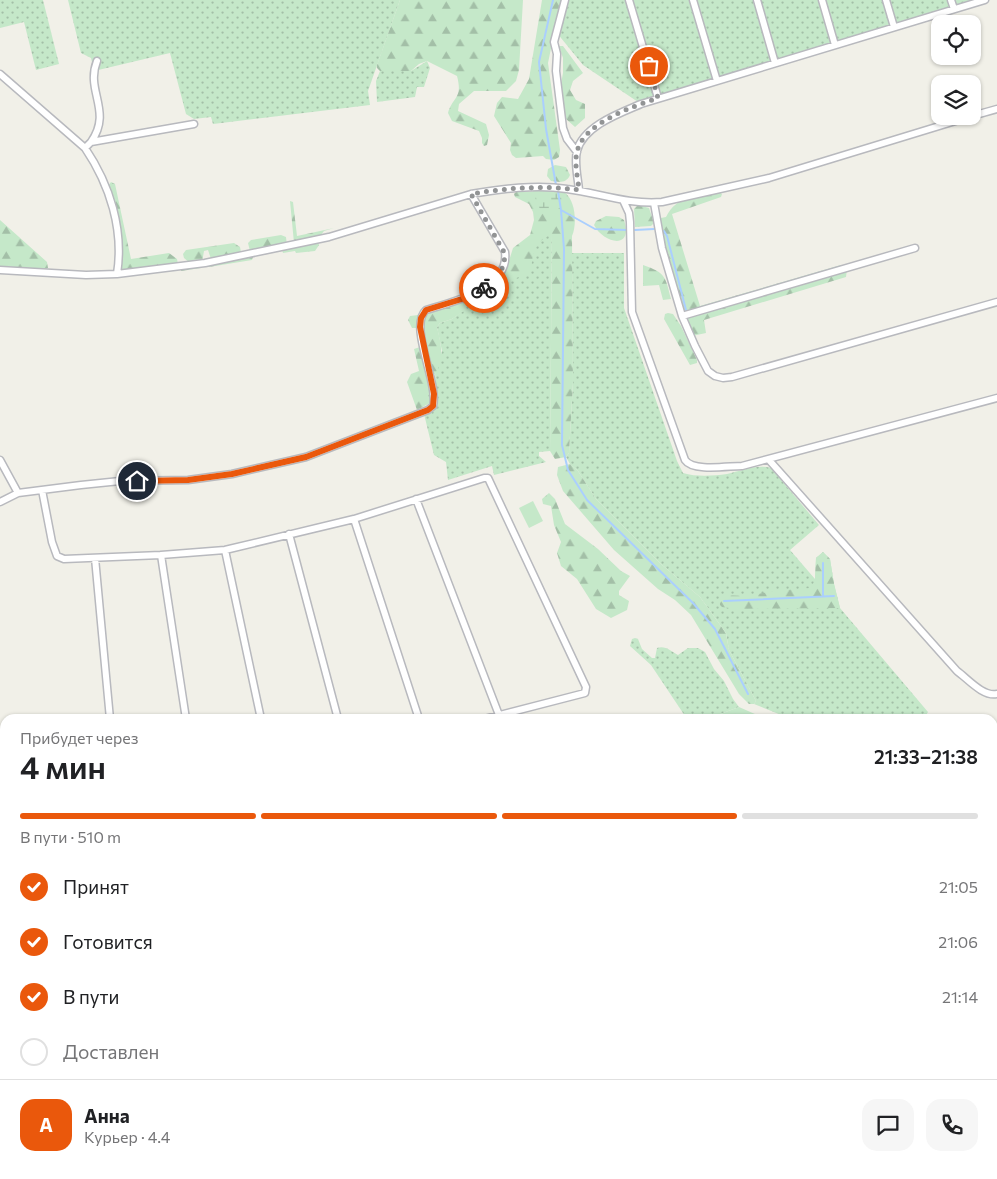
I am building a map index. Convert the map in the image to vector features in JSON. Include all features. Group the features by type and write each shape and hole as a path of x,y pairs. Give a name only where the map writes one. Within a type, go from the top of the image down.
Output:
{"street":[{"path":"565,0 554,42 557,54 556,71 563,128 567,139 577,152"},
{"path":"629,0 658,98"},
{"path":"693,0 717,82"},
{"path":"757,0 775,64"},
{"path":"822,0 835,45"},
{"path":"886,0 894,27"},
{"path":"951,0 954,9"},
{"path":"579,190 577,152 582,140 597,126 627,110 658,98 717,82 985,0"},
{"path":"85,148 91,142 99,126 100,104 92,77 97,61"},
{"path":"0,74 85,148 104,180 119,235 118,274"},
{"path":"981,113 997,109"},
{"path":"91,142 194,124"},
{"path":"0,270 118,274 205,263 294,245 368,226 471,194 492,190 564,188 624,200 654,203 712,192 769,178 943,125"},
{"path":"0,502 18,493 42,490 120,481 188,480 232,474 306,457 428,410 433,406 434,394 420,327 423,313 426,310 465,298 483,289 498,275 506,258 471,194"},
{"path":"624,200 630,222 632,312 687,464 701,468 742,466 997,398"},
{"path":"654,203 662,248 682,316 694,346 708,370 715,376 723,378 997,302"},
{"path":"682,316 915,248"},
{"path":"0,460 18,493"},
{"path":"769,460 957,671 985,692 991,695 997,694"},
{"path":"42,490 52,542 57,556 64,560 225,550 354,519 416,499 484,478 488,478 586,687 585,693 499,714 416,499"},
{"path":"354,519 417,714"},
{"path":"289,534 337,714"},
{"path":"225,550 260,714"},
{"path":"161,555 185,714"},
{"path":"95,558 110,714"}],"green space":[{"path":"0,0 43,0 59,64 36,70 24,22 0,28"},
{"path":"68,0 400,0 368,91 370,105 213,124 211,117 194,119 186,114 170,53 94,71 91,58 81,53"},
{"path":"400,0 523,0 519,70 516,81 506,91 474,91 459,104 458,111 486,124 489,135 487,145 484,146 482,143 479,131 452,121 448,113 457,97 459,89 457,76 427,61 419,64 411,71 380,71 377,68"},
{"path":"542,0 561,0 548,63 560,150 559,157 554,160 546,159 543,156 516,158 510,150 511,143 494,116 497,103 502,97 518,99 529,79"},
{"path":"553,0 985,0 641,104 583,65 548,22"},
{"path":"559,46 563,46 583,73 573,81 570,90 576,100 585,104 585,118 575,127 566,119 561,100 560,89 563,58"},
{"path":"427,61 430,68 424,87 417,87 415,97 377,102 376,81 380,71 411,71"},
{"path":"555,165 566,167 570,175 566,180 562,182 551,181 547,176 548,169"},
{"path":"111,182 115,184 131,259 169,253 177,259 178,264 123,271 120,268 108,186"},
{"path":"533,191 558,191 567,194 566,203 553,212 544,212 538,205"},
{"path":"557,191 565,193 569,197 575,220 572,236 573,382 569,453 566,457 555,459 550,451 552,234 541,241 535,249 530,272 501,285 497,284 508,264 513,248 530,235 534,220 529,204 515,197 514,194 516,192"},
{"path":"719,192 722,194 721,197 672,214 700,306 841,265 847,269 846,277 704,320 706,333 692,336 672,279 659,221 661,218 666,217 676,204 682,200"},
{"path":"290,201 293,202 297,236 334,228 324,231 317,240 319,245 315,251 283,253 281,246 261,250 256,248 252,260 209,267 208,263 211,259 208,250 204,251 201,268 181,271 190,263 184,258 183,254 186,250 234,243 240,247 241,252 250,251 248,243 251,240 281,235 286,237 287,246 294,243"},
{"path":"638,205 649,208 654,223 651,226 635,227 634,209"},
{"path":"606,216 619,217 624,220 626,230 625,236 621,240 610,240 598,231 594,225 596,221"},
{"path":"0,220 47,262 48,268 0,266"},
{"path":"552,233 550,451 539,452 539,456 546,462 494,475 492,466 448,480 446,462 434,455 424,414 435,407 437,394 435,374 442,351 437,327 440,323 452,319 464,310 462,302 497,284 501,285 541,239"},
{"path":"572,253 624,253 624,308 677,461 683,473 710,476 755,467 771,468 819,525 790,550 815,579 816,558 823,552 830,559 840,608 928,712 927,714 779,714 754,704 756,701 729,650 726,633 700,597 661,564 596,499 578,471 570,464 566,457 569,453 573,382"},
{"path":"643,265 656,270 663,276 666,280 671,299 663,300 659,285 643,286"},
{"path":"462,302 465,310 452,319 440,323 437,327 441,345 440,363 435,374 426,376 431,399 430,403 417,410 407,382 411,374 419,371 414,349 426,345 422,328 412,328 408,320 410,316 426,314"},
{"path":"665,314 673,314 681,326 697,363 690,365 664,319"},
{"path":"570,464 578,471 596,499 661,564 700,597 726,633 729,650 756,701 754,704 749,704 739,694 691,615 614,550 563,491 557,475 558,467"},
{"path":"549,493 555,499 565,524 598,549 621,571 630,576 619,591 619,595 629,601 627,610 611,618 596,609 577,579 561,566 557,553 561,542 554,525 551,506 543,504 542,499"},
{"path":"533,501 543,521 529,528 519,508"},
{"path":"823,552 830,559 840,608 737,609 720,605 719,595 748,596 773,591 811,588 815,580 816,558"},
{"path":"632,639 638,639 642,649 652,658 655,658 657,648 660,647 678,655 688,648 698,648 705,652 739,707 720,714 684,714 651,665 630,646"},
{"path":"739,707 755,714 720,714"}],"waterway":[{"path":"553,0 539,62 546,129 556,185"},
{"path":"558,191 561,210 595,229 627,230"},
{"path":"561,210 564,249 562,445 568,470 587,500 693,603 715,629 748,694"},
{"path":"635,230 654,229"},
{"path":"664,231 667,236 686,310"},
{"path":"823,563 823,595"},
{"path":"724,601 834,596"}],"way so far":[{"path":"484,288 502,270 506,258 471,194 492,190 530,188 579,190 576,166 577,152 582,140 597,126 613,116 658,98 649,66"}],"route":[{"path":"137,481 188,480 232,474 306,457 428,410 433,406 434,394 420,327 423,313 426,310 465,298 484,288"}]}
